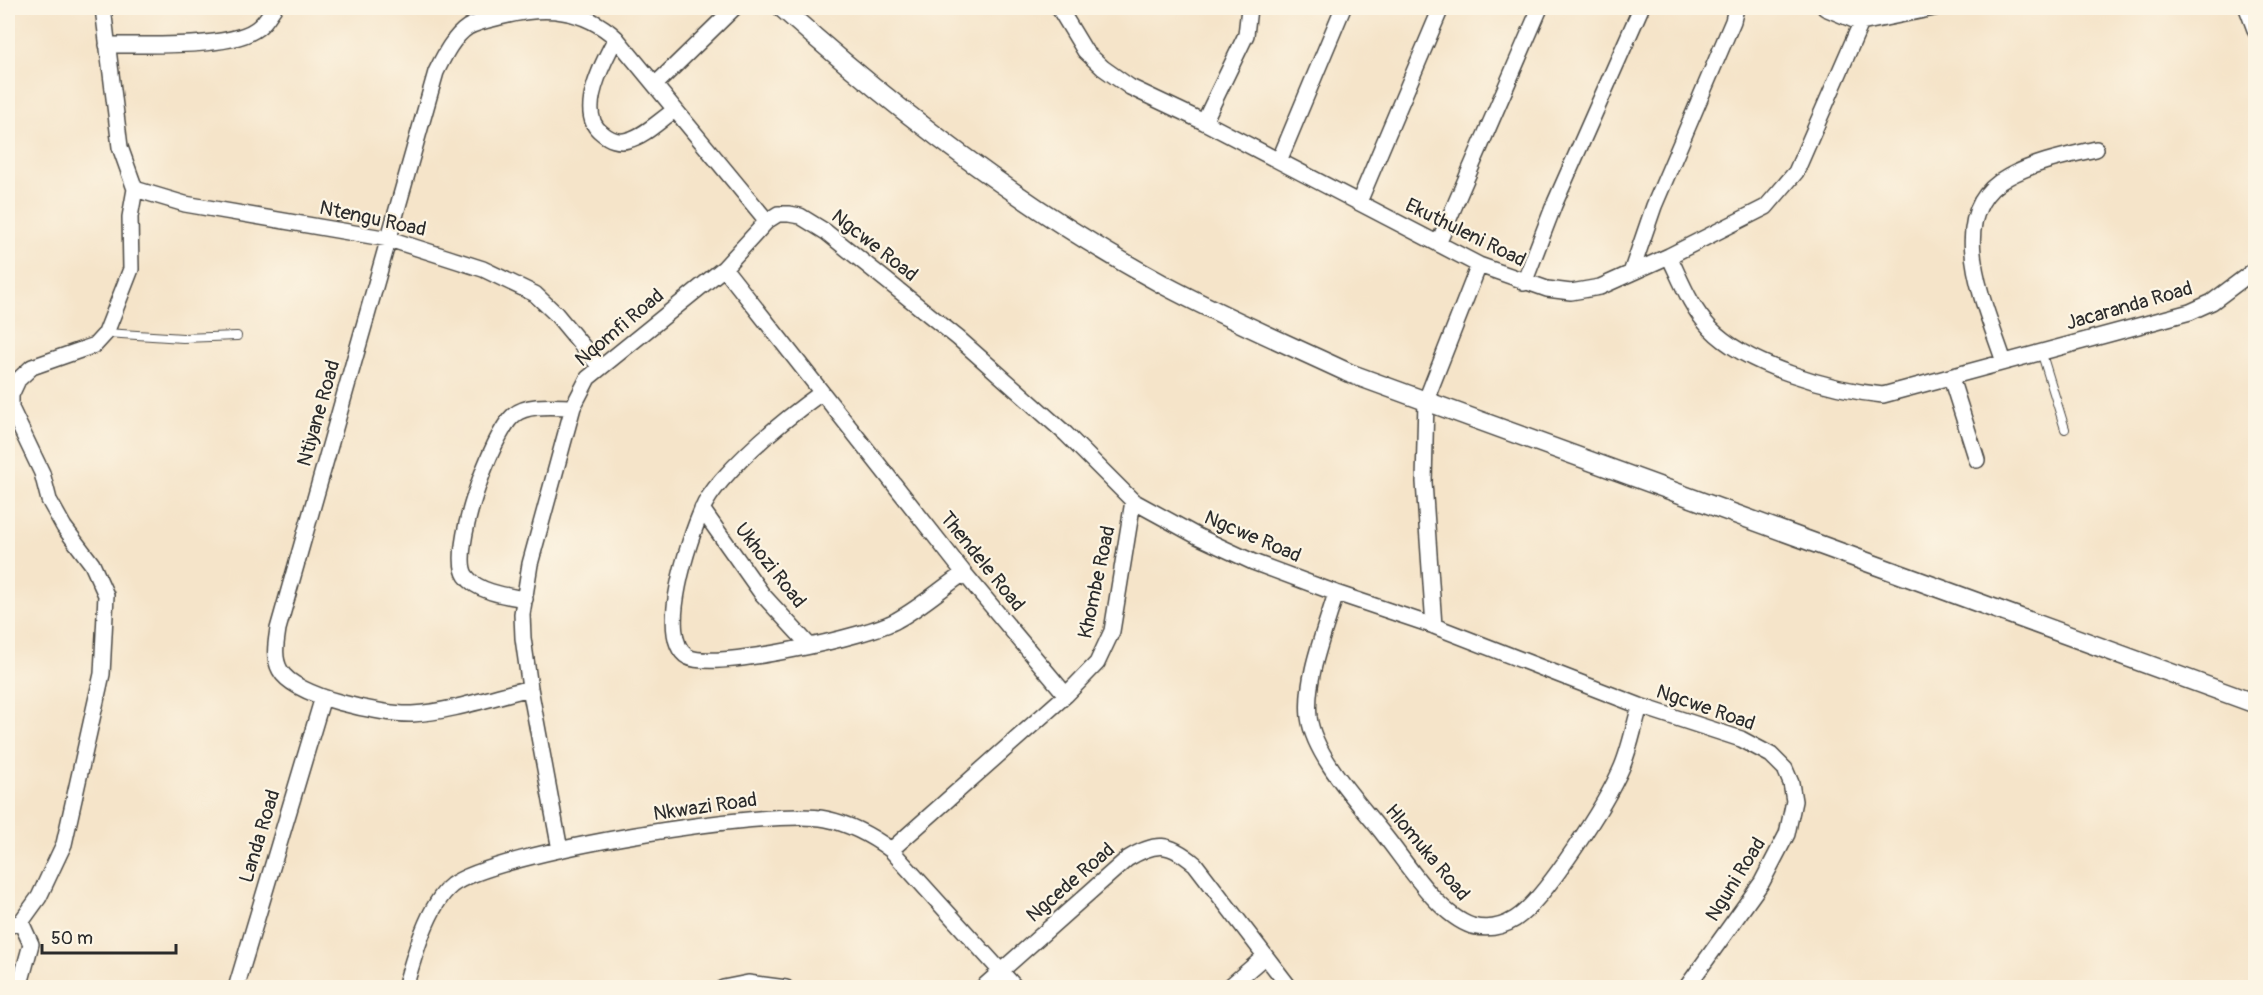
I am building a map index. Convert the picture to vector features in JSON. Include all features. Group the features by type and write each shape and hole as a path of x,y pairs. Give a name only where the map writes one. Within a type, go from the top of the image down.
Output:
{"street":[{"path":"20,987 31,944 14,924 39,897 64,844 102,674 106,596 92,564 64,527 49,500 42,473 11,408 11,395 18,380 32,367 94,345 106,333 131,269 130,217 135,189 120,147 103,8"},
{"path":"107,45 213,43 243,37 260,27 274,8"},
{"path":"655,85 734,8"},
{"path":"782,8 915,119 1015,192 1164,285 1247,327 1348,373 2256,704"},
{"name":"Ekuthuleni Road","path":"1059,8 1085,51 1103,68 1130,87 1204,122 1479,265 1524,283 1571,292 1600,287 1744,220 1766,207 1782,190 1801,162 1861,23"},
{"path":"1204,122 1246,35 1249,8"},
{"path":"1279,161 1343,8"},
{"path":"1359,202 1441,8"},
{"path":"1438,244 1540,8"},
{"path":"1524,283 1554,205 1641,8"},
{"path":"1631,273 1654,206 1733,21 1736,8"},
{"path":"1825,8 1861,23 1934,8"},
{"path":"2247,8 2256,32"},
{"name":"Ntiyane Road","path":"530,688 412,714 386,712 323,697 288,680 275,659 275,645 436,72 458,36 468,27 523,11 545,9 573,13 601,24 616,38"},
{"path":"675,110 628,141 618,141 598,130 592,119 591,106 598,72 616,38 767,220"},
{"path":"2004,362 1974,264 1971,242 1978,212 1990,191 2006,178 2052,160 2096,149"},
{"name":"Ntengu Road","path":"135,189 185,204 389,239 483,269 536,294 556,314 600,367"},
{"name":"Ngcwe Road","path":"767,220 778,213 800,216 844,245 958,338 1066,434 1133,501 1197,536 1244,558 1336,593 1434,626 1640,706 1741,739 1771,754 1785,769 1791,783"},
{"name":"Nqomfi Road","path":"560,850 523,638 530,564 573,407 588,378 724,268 767,220"},
{"name":"Jacaranda Road","path":"1669,256 1695,308 1710,328 1725,341 1762,361 1812,382 1856,393 1883,395 2190,312 2212,302 2256,269"},
{"path":"1434,626 1424,482 1426,400 1479,265"},
{"name":"Thendele Road","path":"724,268 964,573 1066,695"},
{"path":"1951,378 1977,460"},
{"path":"821,393 768,432 721,481 702,509 682,574 673,616 682,651 697,659 712,660 864,634 897,620 964,573"},
{"path":"525,599 501,594 467,578 460,565 461,545 488,457 505,425 514,414 525,410 573,407"},
{"name":"Khombe Road","path":"1066,695 1097,663 1112,631 1133,501"},
{"name":"Ukhozi Road","path":"702,509 762,594 808,644"},
{"name":"Hlomuka Road","path":"1336,593 1310,690 1309,715 1313,735 1356,799 1432,895 1456,918 1472,926 1491,928 1502,925 1516,918 1534,901 1602,806 1622,766 1640,706"},
{"path":"891,850 1066,695"},
{"name":"Landa Road","path":"236,987 323,697"},
{"name":"Nguni Road","path":"1686,987 1762,882 1787,834 1794,801 1791,783"},
{"name":"Nkwazi Road","path":"405,987 423,930 451,886 474,873 560,850 697,826 781,817 825,819 871,836 891,850 1016,987"},
{"name":"Ngcede Road","path":"1001,971 1127,859 1144,849 1159,845 1182,853 1194,864 1290,987"},
{"path":"1228,987 1265,957"},
{"path":"982,987 1001,971"},
{"path":"723,987 748,983 786,987"}],"lane":[{"path":"106,333 183,338 237,336"},
{"path":"2041,351 2065,429"}]}
